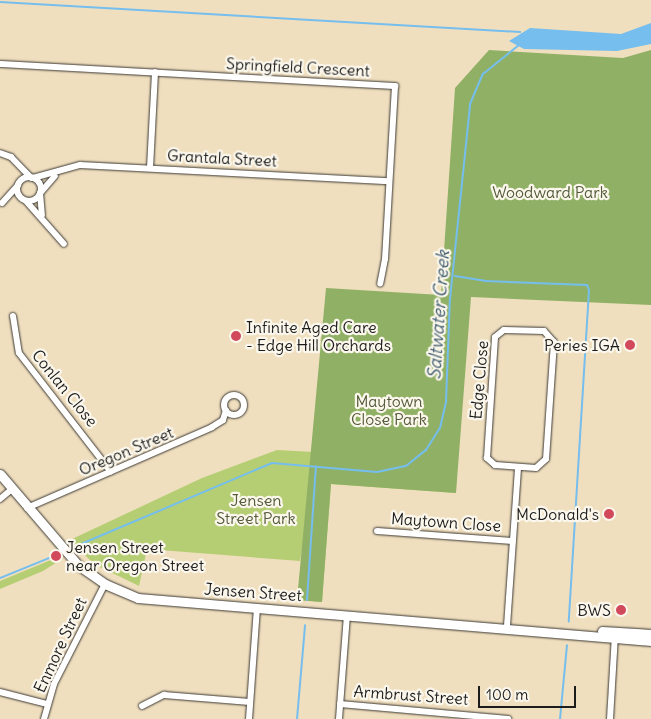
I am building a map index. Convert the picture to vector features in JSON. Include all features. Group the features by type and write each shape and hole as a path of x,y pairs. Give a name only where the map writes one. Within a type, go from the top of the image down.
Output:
{"street":[{"name":"Springfield Crescent","path":"0,64 395,86 390,181 380,284"},
{"path":"150,168 154,72"},
{"path":"0,153 32,178 40,192 42,215"},
{"path":"16,164 18,184 23,200 42,215 64,244"},
{"name":"Grantala Street","path":"18,184 32,178 56,175 80,165 390,181"},
{"name":"Grantala Street","path":"40,192 56,175"},
{"path":"1,203 18,184"},
{"path":"1,203 34,200 40,192"},
{"name":"Conlan Close","path":"13,316 19,353 112,472"},
{"name":"Edge Close","path":"504,330 544,331 554,342 546,459 536,468 518,468 495,465 487,458 495,337 504,330"},
{"path":"220,423 226,410 227,399 238,396 244,406 239,414 226,410"},
{"name":"Oregon Street","path":"27,508 112,472 239,414"},
{"path":"507,626 518,468"},
{"name":"Jensen Street","path":"0,474 72,559 105,584 146,599 507,626 615,635 651,641"},
{"path":"0,499 12,489"},
{"name":"Maytown Close","path":"377,531 512,541"},
{"name":"Enmore Street","path":"44,719 47,704 105,584"},
{"path":"249,719 257,608"},
{"path":"339,719 347,615"},
{"name":"Jensen Street","path":"615,635 651,634"},
{"path":"610,719 615,635"},
{"path":"0,692 47,704"},
{"path":"142,706 164,695 250,702"},
{"name":"Armbrust Street","path":"340,704 508,719"}],"green space":[{"name":"Woodward Park","path":"489,50 623,58 651,50 651,305 471,297 456,493 331,484 322,602 297,600 326,288 441,295 455,88"},
{"name":"Jensen Street Park","path":"277,450 314,452 312,464 456,493 331,484 322,602 297,600 305,531 300,561 147,549 139,586 94,564 70,540 202,478"},
{"path":"58,557 62,559 43,571 0,589 0,581"}],"water":[{"path":"651,23 651,44 617,51 524,49 509,41 530,28 621,34"}],"waterway":[{"path":"0,2 520,32"},
{"name":"Saltwater Creek","path":"74,547 272,463 377,472 406,466 426,450 440,428 446,401 450,299 470,104 483,74 519,45"},
{"path":"455,276 485,281 587,285 589,290 569,621"},
{"path":"307,600 316,466"},
{"name":"Saltwater Creek","path":"0,578 54,556"},
{"path":"297,719 305,625"},
{"path":"560,719 567,645"}],"place":[{"name":"Infinite Aged Care - Edge Hill Orchards","path":"236,336"},
{"name":"Peries IGA","path":"630,345"},
{"name":"McDonald's","path":"609,514"},
{"name":"Jensen Street near Oregon Street","path":"56,556"},
{"name":"BWS","path":"621,610"}],"park label":[{"name":"Maytown Close Park","path":"389,410"}]}
